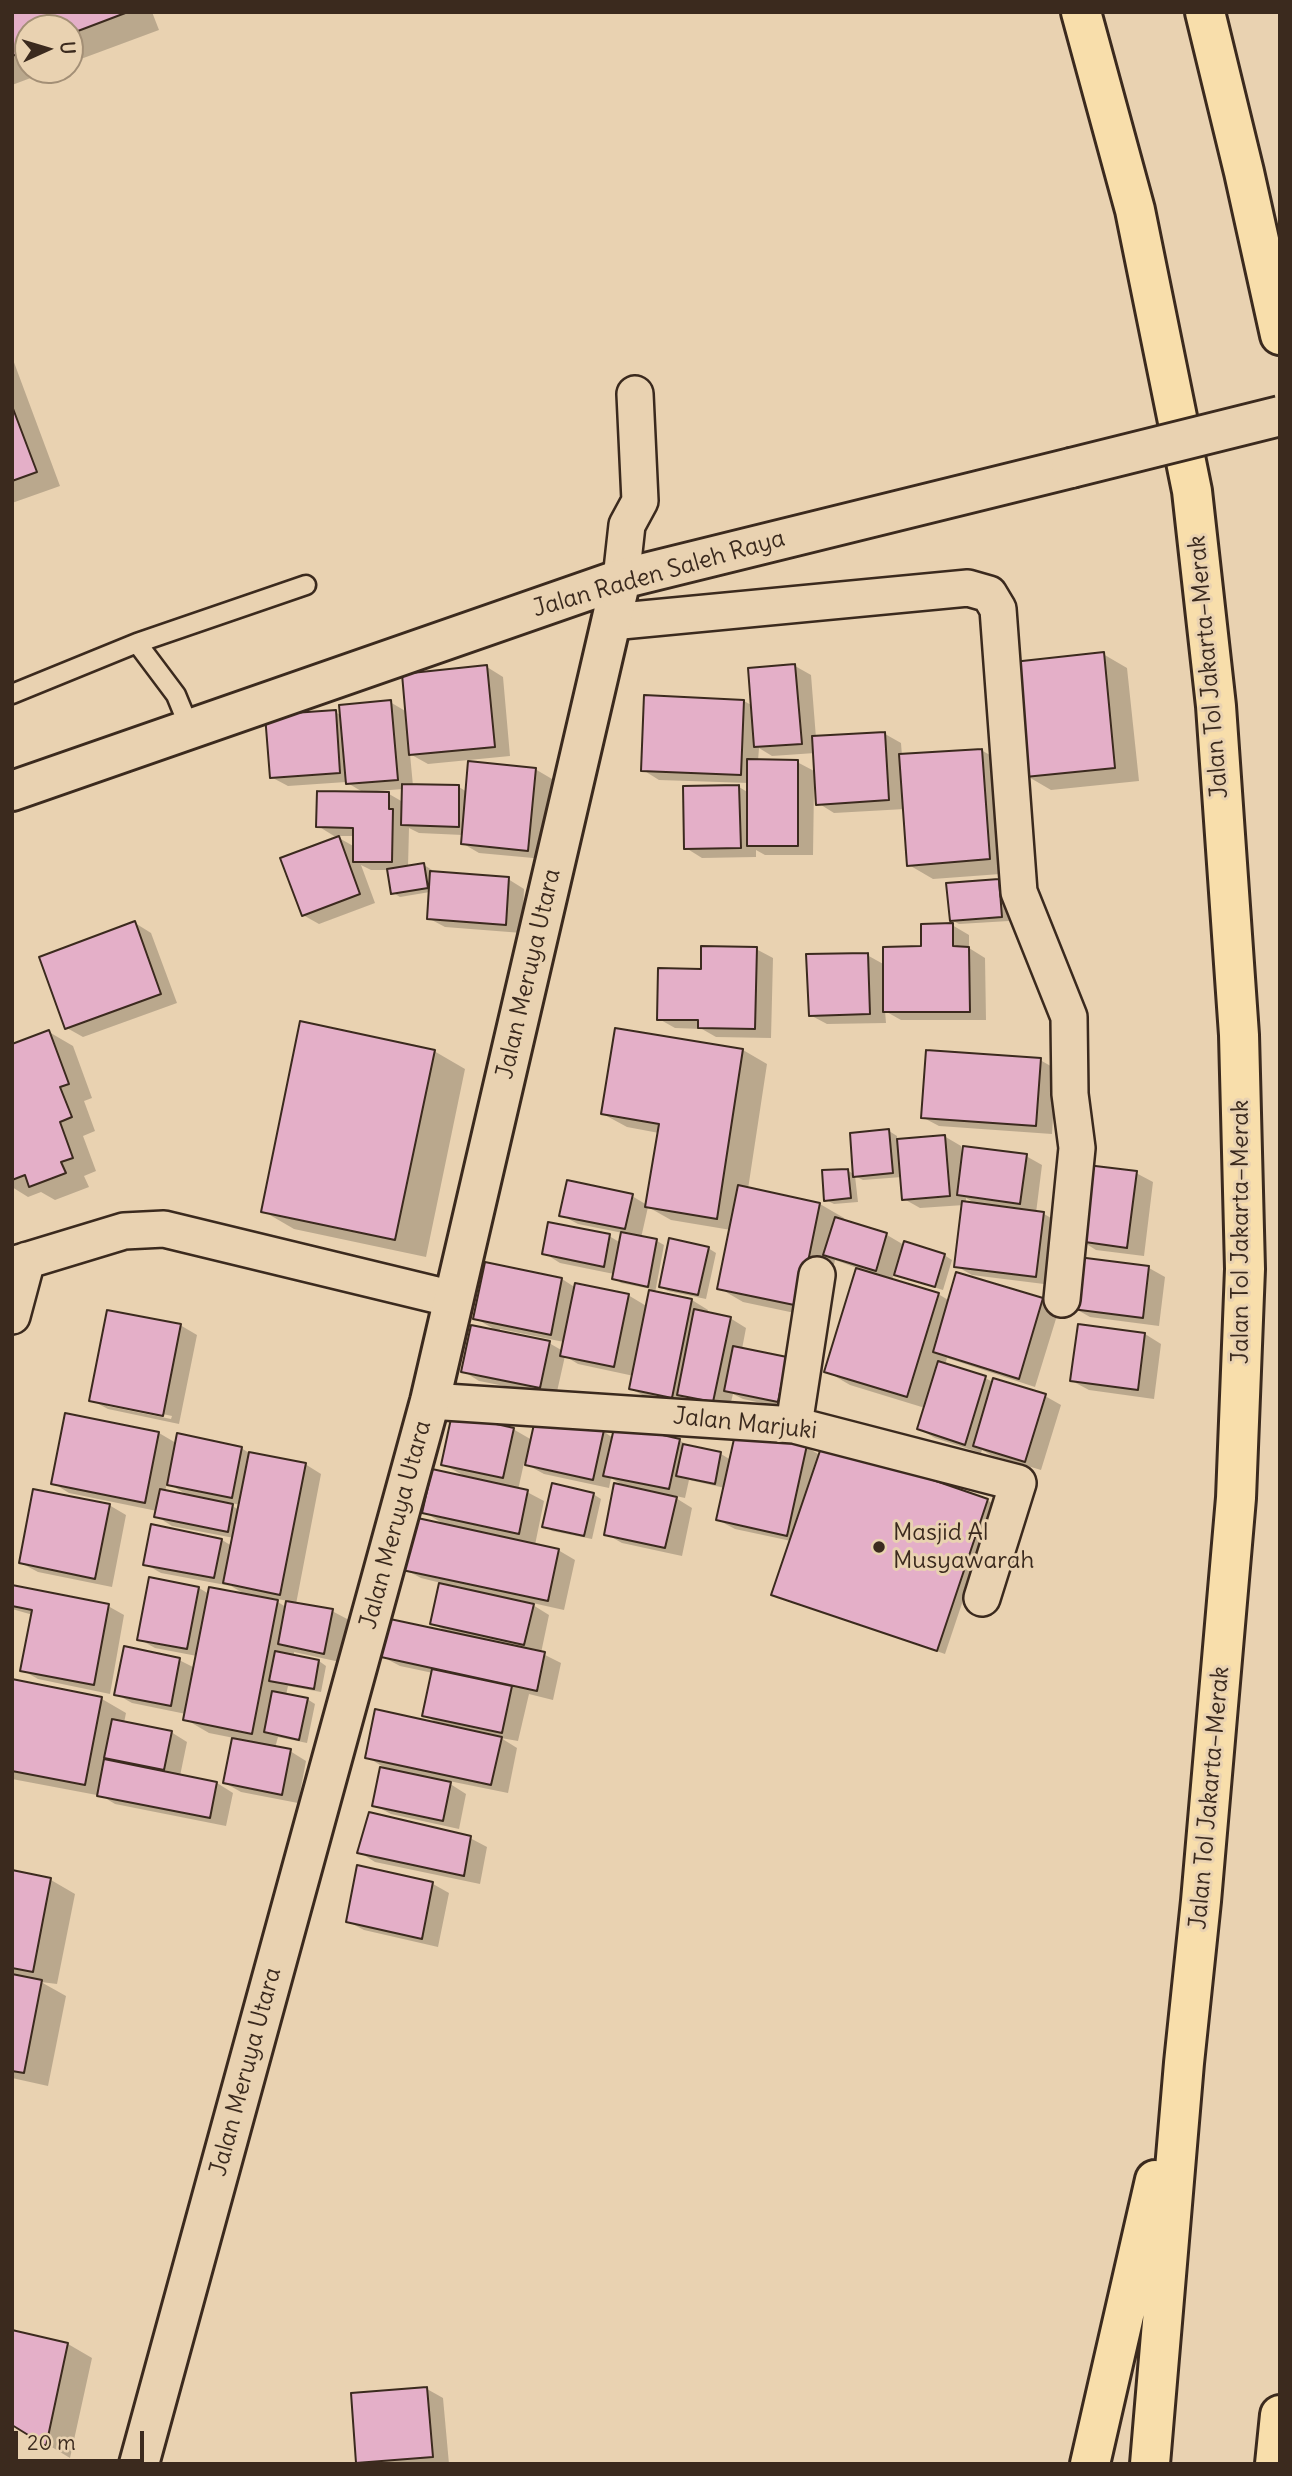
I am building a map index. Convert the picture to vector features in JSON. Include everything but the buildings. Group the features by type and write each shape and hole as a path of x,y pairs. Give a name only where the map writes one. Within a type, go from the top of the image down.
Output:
{"highway":[{"name":"Jalan Tol Jakarta–Merak","path":"1081,12 1135,210 1192,491 1216,706 1240,1035 1245,1269 1236,1498 1150,2464"},
{"path":"1205,12 1280,335"},
{"path":"1090,2464 1128,2291 1184,2063"},
{"path":"1275,2464 1280,2415"}],"main road":[{"name":"Jalan Raden Saleh Raya","path":"12,791 621,579 1280,416"},
{"name":"Jalan Meruya Utara","path":"139,2464 430,1401 621,579"}],"street":[{"path":"621,579 627,525 640,501 635,394"},
{"path":"611,622 968,587 989,594 998,609 1019,892 1069,1017 1069,1094 1077,1147 1062,1298"},
{"path":"12,1317 20,1262 124,1231 164,1229 453,1299"},
{"path":"794,1425 817,1275"},
{"name":"Jalan Marjuki","path":"430,1401 794,1425 1017,1483 982,1598"}],"lane":[{"path":"12,694 137,643 306,585"},
{"path":"137,643 176,695 190,729"}],"place":[{"name":"Masjid Al Musyawarah","path":"879,1547"}]}
